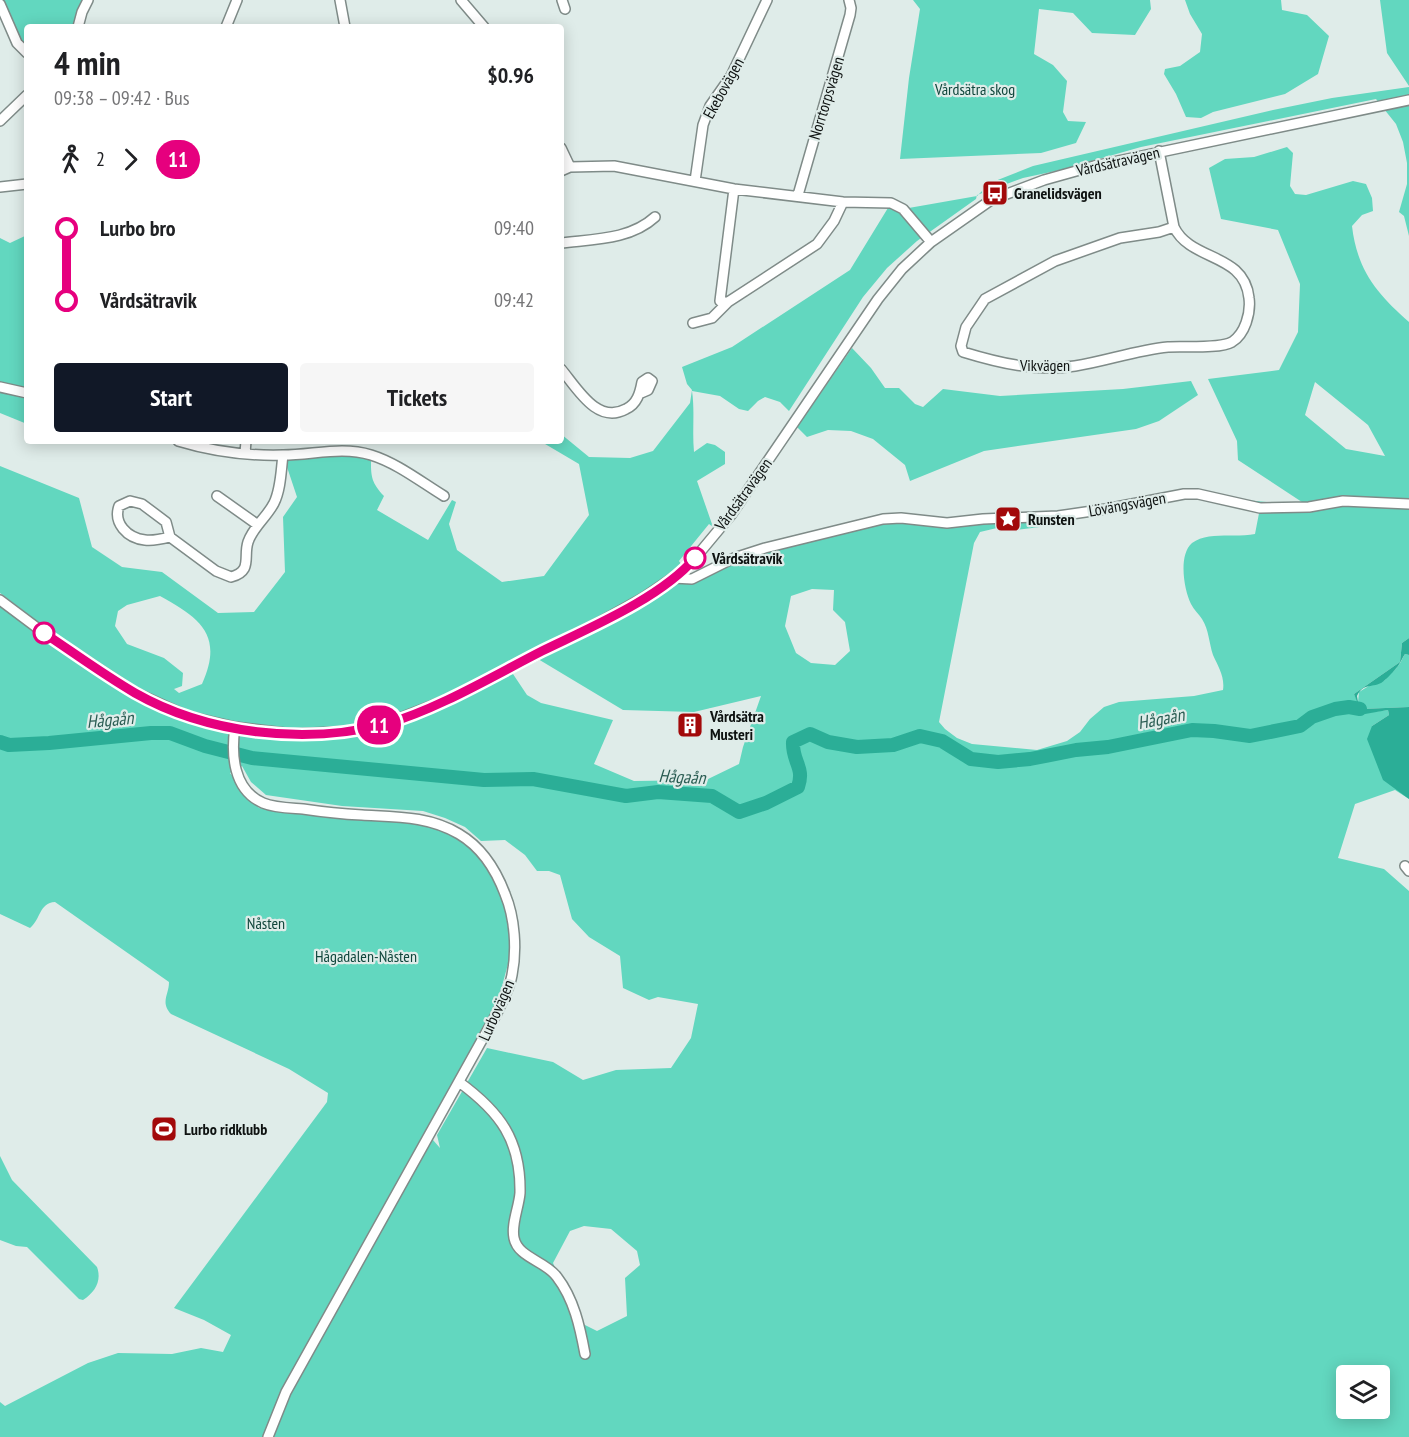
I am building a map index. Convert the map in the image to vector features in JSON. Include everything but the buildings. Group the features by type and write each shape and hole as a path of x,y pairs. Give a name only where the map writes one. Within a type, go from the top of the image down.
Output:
{"street":[{"path":"79,24 88,0"},
{"path":"227,24 237,0"},
{"path":"340,0 344,24"},
{"path":"461,0 481,24"},
{"name":"Ekebovägen","path":"695,181 703,125 710,106 731,76 767,0"},
{"name":"Norrtorpsvägen","path":"798,195 850,15 849,0"},
{"path":"0,4 17,43 24,50"},
{"path":"0,121 24,98"},
{"name":"Vårdsätravägen","path":"0,600 44,633 134,692 187,716 236,728 302,734 354,731 387,723 454,697 600,622 686,569 730,514 878,298 902,269 932,243 991,200 1083,168 1409,100"},
{"path":"1159,151 1174,227"},
{"path":"565,169 614,166 735,189 843,202 891,203 903,209 932,243"},
{"path":"0,188 24,184"},
{"path":"728,302 720,301 735,189"},
{"path":"693,323 711,318 728,302 817,244 834,221 843,202"},
{"path":"564,243 624,235 646,225 655,217"},
{"name":"Vikvägen","path":"1174,227 1178,237 1194,248 1233,267 1245,284 1250,304 1247,320 1240,335 1232,342 1225,345 1167,347 1072,366 1025,367 1004,364 963,352 961,346 966,327 985,299 1054,261 1120,238 1160,232 1174,227"},
{"path":"564,373 589,403 603,412 618,413 629,408 640,393"},
{"path":"0,387 24,392"},
{"path":"191,444 245,453 283,455 333,451 371,455 388,462 444,496"},
{"path":"245,453 246,444"},
{"path":"170,537 143,540 130,534 119,525 117,520 116,514 119,506 130,501 142,504 166,522 170,537 216,571 231,577 243,571 247,559 246,545 276,498 283,455"},
{"name":"Lövängsvägen","path":"673,578 692,579 734,558 765,548 883,519 901,518 947,523 1058,516 1184,494 1198,494 1260,508 1309,507 1344,501 1409,504"},
{"path":"217,496 258,525"},
{"name":"Lurbovägen","path":"236,728 233,744 234,764 246,789 262,802 274,806 337,813 418,818 460,834 492,865 509,904 514,954 512,975 497,1013 286,1392 268,1437"},
{"path":"459,1082 480,1097 507,1129 516,1149 519,1172 520,1194 514,1238 521,1252 546,1265 562,1284 579,1322 585,1354"}],"green space":[{"path":"0,0 88,0 79,24 24,24 24,47"},
{"name":"Vårdsätra skog","path":"913,0 1150,0 1151,9 1135,35 1092,33 1073,13 1039,9 1034,54 1053,65 1067,81 1063,112 1068,121 1086,122 1076,143 1041,153 900,159 920,9"},
{"path":"1185,0 1281,0 1282,10 1307,15 1329,36 1318,74 1285,94 1213,112 1201,118 1186,117 1164,74 1165,69 1180,66 1200,52 1202,34"},
{"path":"1380,0 1409,0 1409,86 1387,53"},
{"path":"1409,87 1409,236 1404,216 1399,212 1407,184 1407,163 1403,142 1396,124 1376,99 1141,147 1023,178 979,194 990,183 1033,166 1273,110 1332,98"},
{"path":"1287,147 1293,153 1290,186 1295,194 1306,195 1353,181 1366,184 1372,198 1373,211 1362,215 1352,226 1359,256 1378,291 1409,322 1409,638 1402,643 1400,662 1354,694 1358,702 1359,692 1372,684 1385,680 1399,665 1405,654 1409,655 1409,707 1362,709 1365,713 1388,710 1389,715 1372,726 1409,799 1395,790 1355,804 1338,858 1384,869 1409,891 1409,1437 273,1437 289,1379 262,1437 0,1437 0,1402 5,1406 88,1363 118,1353 172,1354 201,1348 223,1352 231,1335 204,1320 174,1308 327,1102 328,1093 289,1069 171,1014 166,1006 169,982 55,902 43,908 30,928 0,914 0,606 26,624 29,615 0,593 0,466 79,498 92,547 122,567 162,572 218,613 254,612 285,572 283,517 297,497 283,455 371,455 372,477 384,496 377,510 428,540 452,500 456,502 449,524 457,550 502,582 544,576 589,515 579,464 545,444 564,444 564,436 589,457 630,458 653,451 690,403 692,390 687,384 682,367 732,347 850,270 891,203 903,209 977,196 976,199 917,241 887,268 863,297 789,411 780,402 765,397 748,411 739,409 720,396 692,391 694,452 707,443 715,445 725,452 725,464 697,481 713,527 709,524 679,561 692,579 734,558 883,519 947,523 1058,516 1048,526 1015,530 997,528 980,532 974,543 939,722 957,738 972,744 1037,750 1067,741 1080,732 1104,707 1119,702 1194,696 1223,690 1222,676 1213,655 1206,628 1191,604 1186,590 1184,564 1188,548 1192,543 1206,537 1255,534 1260,508 1214,497 1308,506 1238,460 1237,441 1208,379 1279,370 1298,332 1300,284 1278,230 1221,219 1209,168 1225,159 1254,157","holes":["1315,382 1368,425 1385,456 1346,449 1305,415","812,589 834,590 833,610 845,622 850,651 835,665 811,663 796,653 785,626 791,596","160,596 187,612 197,621 209,640 208,667 202,684 179,693 174,689 182,686 183,673 164,658 127,644 115,626 118,611 127,605","533,656 623,710 694,712 761,696 739,764 706,780 634,781 594,764 613,720 541,703 527,695 509,668","242,766 251,782 266,795 342,806 423,811 465,827 481,841 505,840 525,855 537,871 549,871 560,875 572,919 589,937 620,956 623,988 649,1000 658,997 698,1004 691,1038 671,1068 616,1070 583,1080 553,1062 487,1048 437,1135 440,1148 426,1132 498,1001 512,949 502,894 481,856 460,836 415,823 358,816 307,815 259,808 230,773","584,1226 611,1229 637,1251 640,1265 625,1278 627,1316 597,1331 579,1322 553,1263 570,1231"]},
{"path":"24,236 24,423 0,413 0,238 10,243"},
{"path":"852,348 871,368 885,388 899,388 915,404 923,407 943,389 1000,396 1123,389 1191,381 1198,395 1159,421 1136,429 984,451 910,481 905,465 873,439 851,431 828,430 807,437 797,427"},
{"path":"0,1156 12,1180 97,1267 99,1277 96,1286 83,1300 79,1299 27,1247 0,1240"}],"shaded area":[{"path":"1409,638 1409,655 1405,654 1397,668 1383,682 1365,687 1357,696 1362,709 1409,707 1409,799 1383,780 1367,739 1372,726 1389,715 1388,710 1365,714 1360,709 1354,694 1400,662 1402,643"}],"waterway":[{"name":"Hågaån","path":"0,742 9,745 49,743 170,733 205,746 252,758 484,780 533,779 626,796 658,792 712,796 739,812 766,803 798,787 800,774 794,755 793,742 810,734 828,742 857,747 893,745 920,736 942,741 971,759 998,762 1108,747 1192,730 1250,736 1300,726 1312,717 1335,709 1349,707 1360,709"}],"bus line":[{"name":"11","path":"44,633 134,692 187,716 211,723 266,732 293,734 354,731 387,723 454,697 643,598 686,569 695,558"}],"place":[{"name":"Granelidsvägen","path":"995,193"},
{"name":"Runsten","path":"1008,519"},
{"name":"Vårdsätravik","path":"695,558"},
{"name":"Vårdsätra Musteri","path":"690,725"},
{"name":"Lurbo ridklubb","path":"164,1129"}],"park label":[{"name":"Nåsten","path":"266,923"},
{"name":"Hågadalen-Nåsten","path":"366,956"}]}
